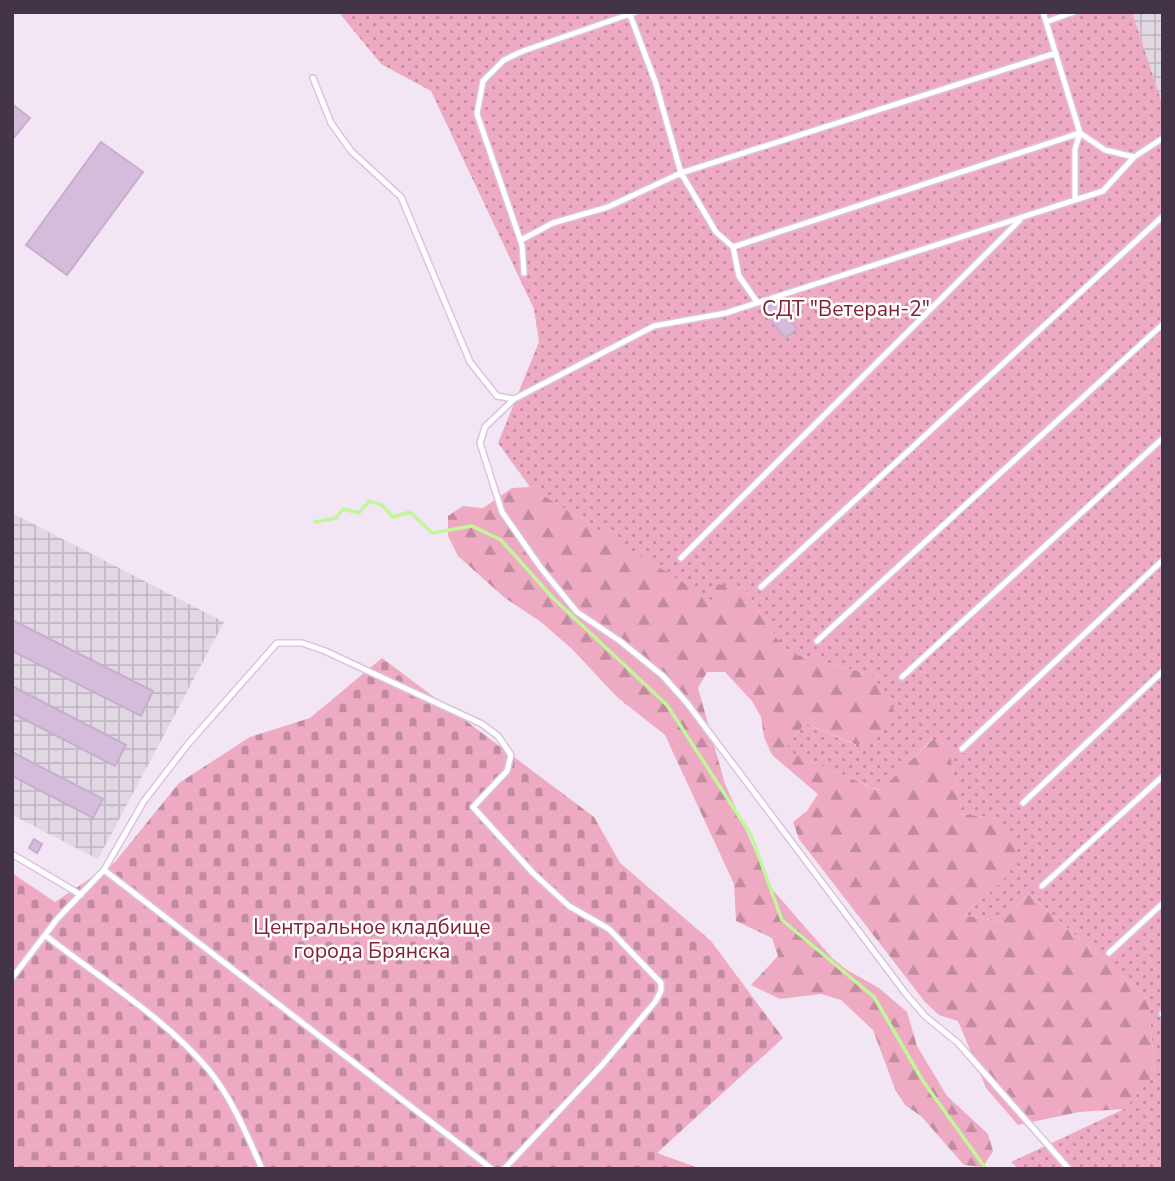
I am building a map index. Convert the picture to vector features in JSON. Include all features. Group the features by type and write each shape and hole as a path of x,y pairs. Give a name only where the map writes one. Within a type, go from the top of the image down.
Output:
{"lane":[{"path":"1043,12 1080,133 1075,149 1075,201"},
{"path":"1046,22 1074,12"},
{"path":"524,273 521,240 477,114 483,81 504,60 523,51 631,13 681,173 716,233 733,247 740,276 757,302"},
{"path":"521,240 553,223 608,207 681,173 1056,53"},
{"path":"313,78 331,123 351,151 401,197 470,362 497,396 514,399"},
{"path":"733,247 1080,133"},
{"path":"1080,133 1105,150 1134,157"},
{"path":"1069,1169 958,1043 925,1016 906,994 746,778 671,685 620,640 577,612 541,568 502,512 480,443 485,427 514,399 654,326 726,313 1103,191 1134,157 1163,138"},
{"path":"761,587 1163,216"},
{"path":"681,558 1022,218"},
{"path":"817,641 1163,324"},
{"path":"902,677 1163,438"},
{"path":"962,749 1163,560"},
{"path":"12,978 45,935 104,870 144,801 188,744 276,643 302,643 325,651 482,724 498,736 511,755 507,771 474,807 533,873 569,906 609,929 661,984 661,991 654,1002 603,1064 505,1169"},
{"path":"1023,803 1163,671"},
{"path":"1042,886 1163,776"},
{"path":"12,854 80,895"},
{"path":"104,870 492,1169"},
{"path":"1109,953 1163,903"},
{"path":"45,935 174,1036 209,1070 238,1116 262,1169"}],"shaded area":[{"path":"1132,12 1163,12 1163,106"},
{"path":"12,513 224,622 98,859 12,815"}],"green space":[{"name":"СДТ \"Ветеран-2\"","path":"343,12 1132,12 1163,106 1163,1169 1019,1169 1011,1162 1124,1109 1155,1073 1148,999 1029,894 1002,922 963,915 1004,880 996,818 962,814 948,746 932,739 881,791 784,750 805,723 856,745 872,675 786,652 744,588 714,602 695,591 530,487 498,443 539,342 534,309 431,91 381,64 341,15"},
{"path":"530,487 713,601 716,584 744,588 786,652 872,675 894,706 878,738 857,745 805,723 785,750 880,791 933,739 948,746 962,814 996,818 1018,847 1004,880 963,915 1002,922 1029,894 1148,999 1155,1073 1125,1109 1079,1112 1018,1125 986,1088 958,1021 939,1015 925,1002 799,839 793,822 807,811 818,794 772,755 764,737 761,717 752,701 725,672 707,672 698,688 725,784 772,889 832,958 879,988 907,1012 917,1046 947,1096 988,1134 993,1151 983,1167 964,1165 921,1116 905,1105 895,1089 873,1030 841,1000 821,994 780,999 751,985 778,956 772,938 736,921 734,884 665,735 617,697 572,649 541,622 505,598 458,556 448,536 448,516 463,506 483,508 512,488"},
{"name":"Центральное кладбище города Брянска","path":"382,658 594,817 620,863 711,941 783,1038 657,1153 701,1169 12,1169 12,873 55,902 115,862 179,783 250,737 310,718"}],"building":[{"path":"12,104 30,118 12,140"},
{"path":"101,142 143,172 67,275 26,245"},
{"path":"775,302 797,329 785,338 763,311"},
{"path":"12,620 153,691 141,716 12,651"},
{"path":"12,686 126,745 115,766 12,713"},
{"path":"12,752 103,799 93,818 12,776"},
{"path":"34,839 42,844 37,853 29,848"}],"waterway":[{"path":"315,522 336,518 343,509 359,513 369,501 382,505 393,517 410,512 432,533 472,526 501,540 553,598 667,705 751,835 782,920 874,997 923,1081 986,1169"}]}
